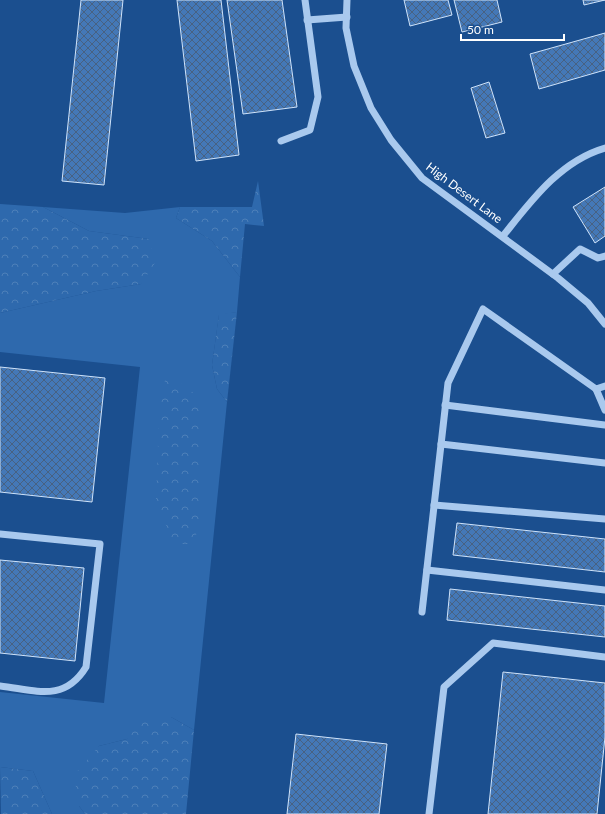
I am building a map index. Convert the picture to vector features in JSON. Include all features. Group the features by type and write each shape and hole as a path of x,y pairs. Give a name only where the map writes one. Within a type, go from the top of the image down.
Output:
{"street":[{"path":"281,141 310,130 318,97 304,0"},
{"name":"High Desert Lane","path":"347,0 346,28 354,66 371,108 390,140 422,178 553,274 588,303 605,324"},
{"path":"307,20 347,17"},
{"path":"503,236 548,182 573,163 605,148"},
{"path":"553,274 580,249 598,258 605,256"},
{"path":"422,612 448,383 483,309 596,389 605,410"},
{"path":"596,389 605,386"},
{"path":"445,405 605,425"},
{"path":"441,444 605,463"},
{"path":"434,505 605,519"},
{"path":"0,534 100,544 86,667 80,676 68,687 53,692 0,686"},
{"path":"427,570 605,590"},
{"path":"429,814 444,687 493,643 605,657"}],"green space":[{"path":"258,181 264,226 245,224 240,277 212,241 176,218 180,207 252,207"},
{"path":"0,204 43,207 89,231 149,239 155,263 141,284 96,291 0,313"},
{"path":"43,207 125,213 180,207 176,218 212,241 240,277 237,312 219,315 212,365 217,389 227,402 194,730 171,717 127,739 99,746 79,806 85,814 52,814 33,771 0,767 0,692 104,703 140,367 0,352 0,313 96,291 141,284 149,239 89,231"},
{"path":"237,312 227,402 217,389 212,365 219,314"},
{"path":"165,380 182,384 200,398 200,523 193,544 174,544 156,501 159,415"},
{"path":"139,717 171,717 194,730 186,814 85,814 79,806 74,775 99,746 127,739"},
{"path":"0,767 33,771 52,814 1,814"}],"building":[{"path":"81,0 123,0 104,185 62,181"},
{"path":"177,0 221,0 239,155 196,161"},
{"path":"227,0 282,0 297,107 243,114"},
{"path":"404,0 448,0 452,15 410,26"},
{"path":"454,0 497,0 502,22 462,32"},
{"path":"583,0 605,0 584,5"},
{"path":"605,33 605,70 539,89 530,54"},
{"path":"489,82 505,133 486,138 471,88"},
{"path":"605,187 605,236 595,243 573,207"},
{"path":"0,367 105,378 92,502 0,492"},
{"path":"457,523 605,539 605,572 453,555"},
{"path":"0,560 84,568 75,661 0,653"},
{"path":"450,589 605,606 605,637 447,620"},
{"path":"503,672 605,683 605,737 597,814 488,814"},
{"path":"296,734 387,744 379,814 287,814"}]}
